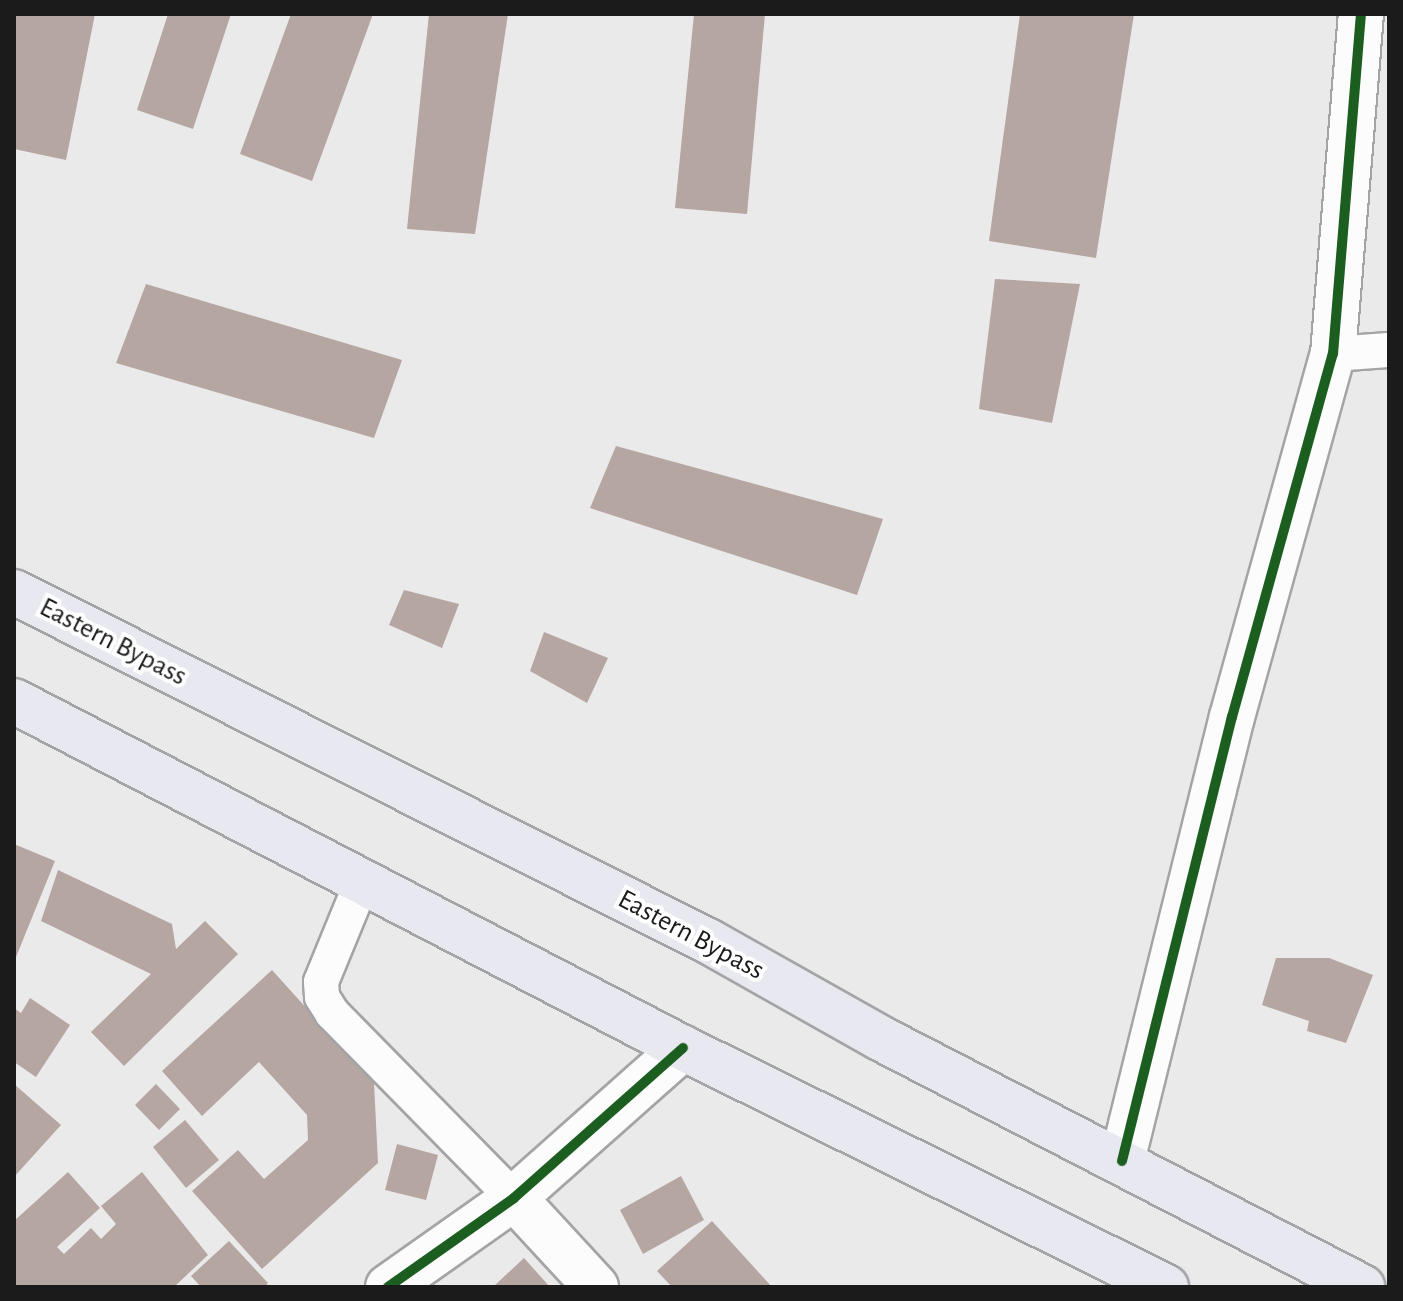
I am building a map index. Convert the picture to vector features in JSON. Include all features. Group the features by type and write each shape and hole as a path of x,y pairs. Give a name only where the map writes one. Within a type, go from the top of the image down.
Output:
{"highway":[{"name":"Eastern Bypass","path":"14,592 694,934 880,1038 1362,1287"},
{"path":"14,701 683,1048 1166,1287"}],"street":[{"path":"1122,1161 1232,717 1333,354 1361,14"},
{"path":"388,1287 514,1198 683,1048"},
{"path":"514,1198 596,1287"}],"lane":[{"path":"1333,354 1389,350"},
{"path":"362,882 321,982 322,997 332,1013 514,1198"}],"building":[{"path":"14,14 95,14 66,160 14,149"},
{"path":"168,14 231,14 193,129 137,110"},
{"path":"291,14 373,14 312,181 240,154"},
{"path":"429,14 508,14 475,234 407,229"},
{"path":"694,14 765,14 747,214 675,208"},
{"path":"1020,14 1134,14 1096,258 989,241"},
{"path":"995,279 1080,284 1052,423 979,409"},
{"path":"146,284 402,360 374,438 116,363"},
{"path":"616,446 883,519 857,595 590,508"},
{"path":"404,590 459,604 442,648 389,625"},
{"path":"544,632 608,658 587,703 530,671"},
{"path":"14,844 55,861 14,962"},
{"path":"58,870 172,924 176,949 205,921 238,954 124,1066 91,1032 151,974 41,921"},
{"path":"1276,958 1329,958 1373,975 1346,1043 1307,1031 1309,1021 1262,1005"},
{"path":"272,970 374,1083 378,1163 262,1269 192,1191 238,1150 264,1179 308,1140 307,1115 259,1062 202,1116 162,1071"},
{"path":"30,998 70,1025 36,1077 14,1062 14,1008 21,1013"},
{"path":"14,1084 61,1125 14,1177"},
{"path":"156,1084 180,1109 159,1130 135,1105"},
{"path":"185,1120 219,1160 186,1188 153,1147"},
{"path":"397,1144 438,1155 426,1200 385,1190"},
{"path":"68,1172 100,1208 57,1247 64,1254 91,1228 101,1239 116,1224 101,1206 142,1172 208,1255 174,1287 14,1287 14,1221"},
{"path":"681,1176 704,1220 643,1254 620,1210"},
{"path":"712,1221 772,1287 672,1287 657,1271"},
{"path":"229,1241 268,1283 265,1287 201,1287 191,1276"},
{"path":"524,1258 550,1287 493,1287"}],"cycle path":[{"path":"1122,1161 1232,717 1333,354 1361,14"},
{"path":"388,1287 514,1198 683,1048"}]}
